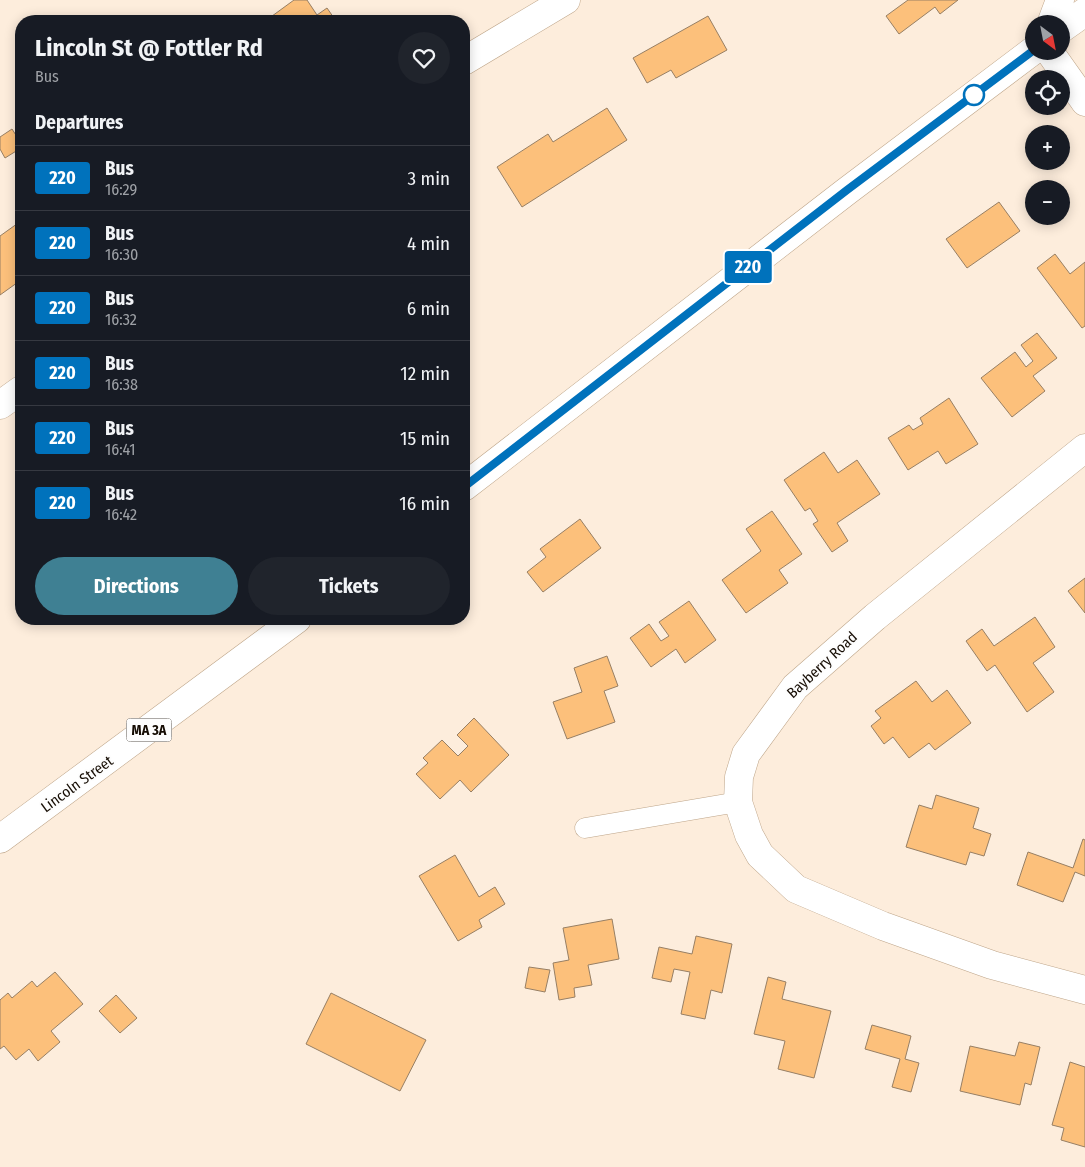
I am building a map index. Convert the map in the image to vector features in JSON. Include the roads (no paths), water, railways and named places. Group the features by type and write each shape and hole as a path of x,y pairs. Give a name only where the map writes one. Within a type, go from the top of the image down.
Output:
{"street":[{"path":"470,57 566,0"},
{"path":"1054,15 1060,0"},
{"path":"1070,23 1085,12"},
{"path":"470,482 847,190 1025,57"},
{"path":"1055,60 1085,102"},
{"path":"0,404 15,394"},
{"name":"Bayberry Road","path":"1085,448 875,616 795,686 746,754 739,777 738,802 749,835 760,855 796,890 883,926 992,965 1085,990"},
{"name":"Lincoln Street","path":"0,840 289,625"}],"lane":[{"path":"585,828 738,802"}]}
